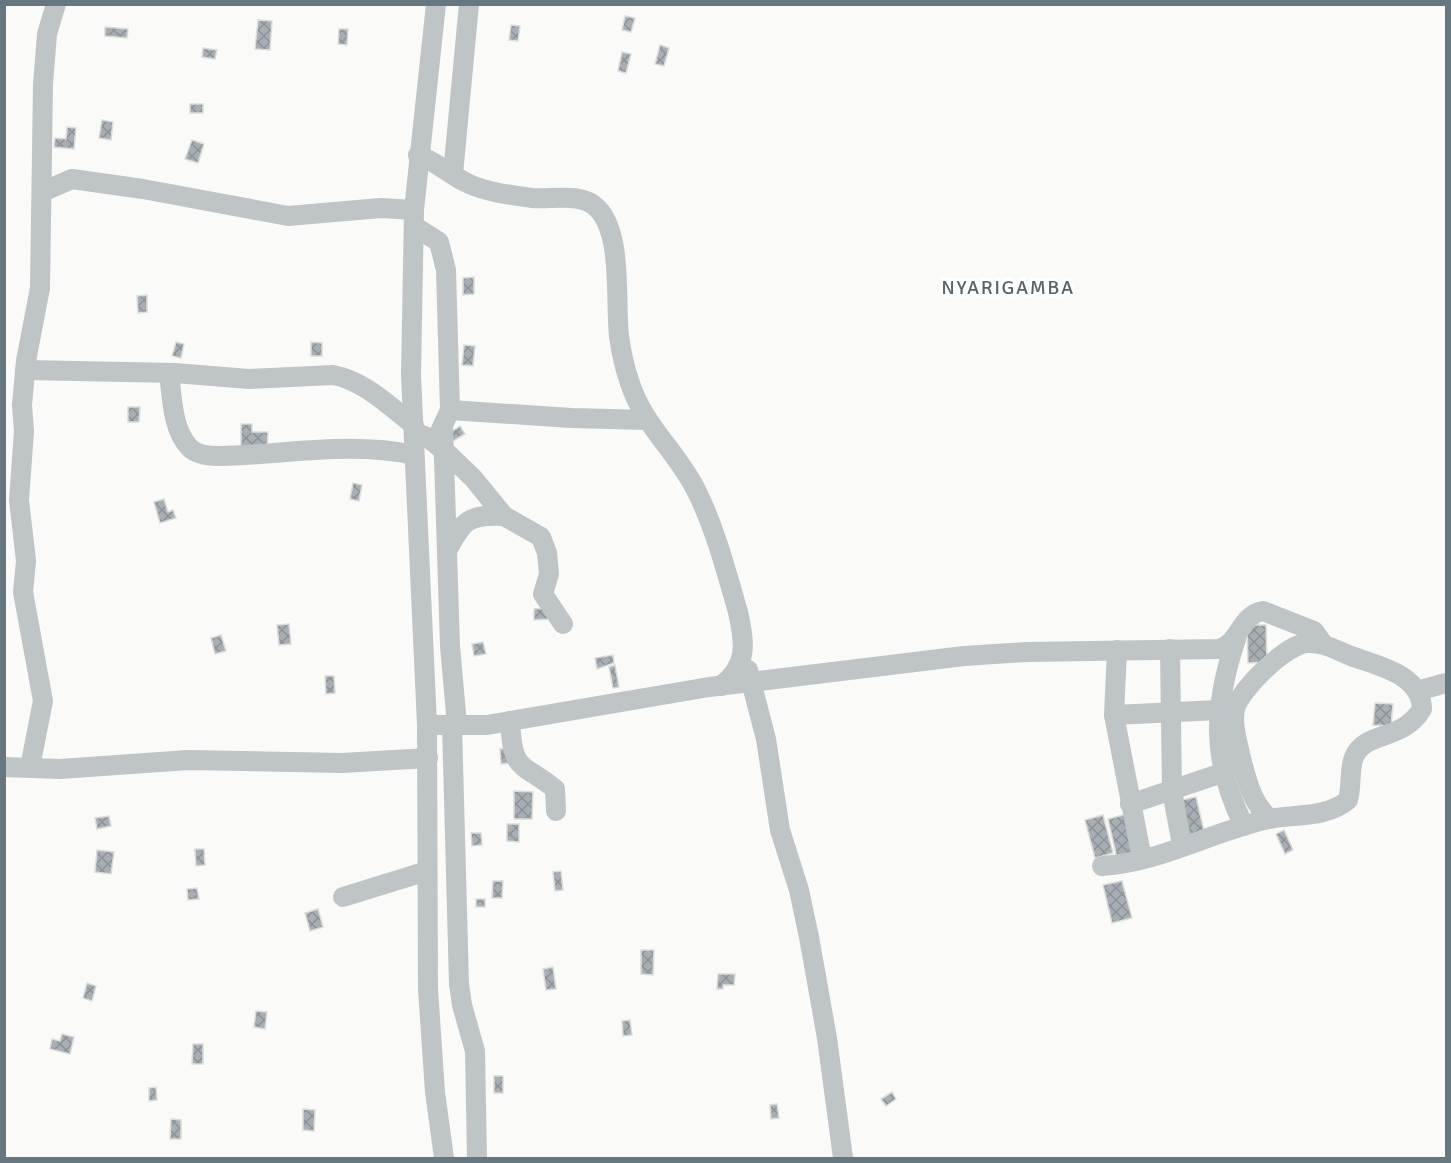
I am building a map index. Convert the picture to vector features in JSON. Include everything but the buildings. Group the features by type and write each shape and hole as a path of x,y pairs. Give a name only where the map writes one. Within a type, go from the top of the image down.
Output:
{"street":[{"path":"30,767 42,701 23,592 26,561 19,501 25,370 40,288 45,56 47,34 56,4"},
{"path":"436,4 418,155 414,218 411,375 428,758 430,1047 444,1158"},
{"path":"453,174 469,4"},
{"path":"418,155 441,164 467,183 487,189 535,198 575,199 590,202 599,209 611,234 619,336 628,380 638,405 697,491 738,612 742,630 742,658 738,670 720,686"},
{"path":"42,159 61,174 72,179 143,189 288,216 381,208 414,218 439,242 446,270 442,432 455,725 459,984 462,1005 475,1051 477,1158"},
{"path":"42,192 72,179"},
{"path":"25,370 169,373 249,379 321,374 347,378 364,387 414,429 442,432 571,418 648,420"},
{"path":"169,373 178,427 189,447 199,453 218,456 301,449 372,448 414,455"},
{"path":"442,432 473,478 504,516 541,537 549,574 543,594 563,624"},
{"path":"421,601 465,522 476,516 504,516"},
{"path":"1244,826 1222,773 1218,710 1221,686 1236,639 1249,616 1263,611 1314,631 1324,645"},
{"path":"427,725 510,721 720,686 964,656 1117,650 1220,649 1236,639"},
{"path":"1102,866 1142,860 1270,819 1322,812 1342,805 1348,800 1353,760 1359,749 1366,742 1411,725 1422,709 1422,701 1412,683 1389,669 1324,645 1306,643 1289,649 1242,693 1236,708 1234,726 1253,796 1270,819"},
{"path":"1170,649 1172,791 1182,846"},
{"path":"1117,650 1114,715 1142,860"},
{"path":"742,658 752,683 766,739 780,831 799,890 810,939 827,1038 843,1158"},
{"path":"1417,691 1446,683"},
{"path":"1114,715 1218,710"},
{"path":"510,721 513,755 520,767 555,789 556,811"},
{"path":"4,767 68,769 188,760 332,763 428,758"},
{"path":"1130,804 1222,773"},
{"path":"343,897 427,871"}],"district":[{"name":"NYARIGAMBA","path":"1008,287"}]}
